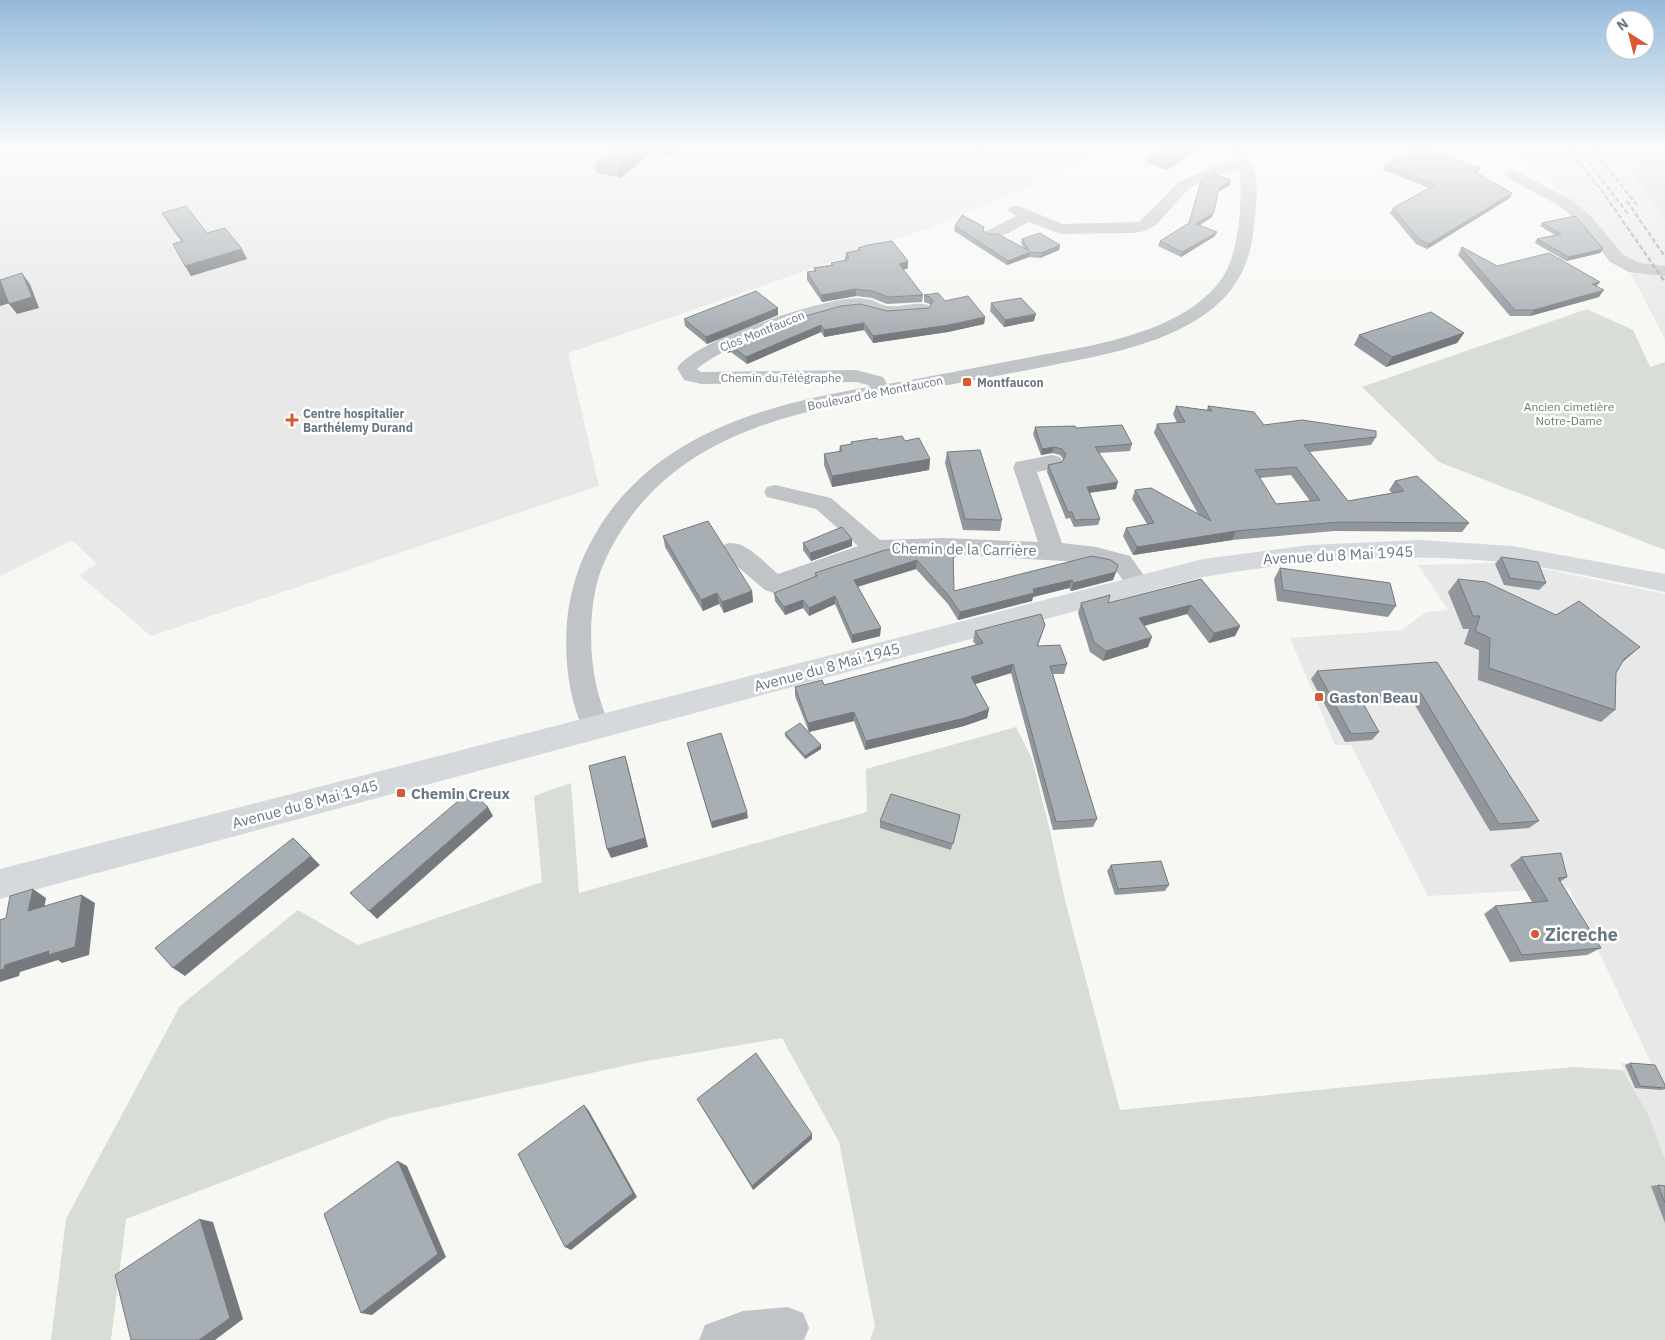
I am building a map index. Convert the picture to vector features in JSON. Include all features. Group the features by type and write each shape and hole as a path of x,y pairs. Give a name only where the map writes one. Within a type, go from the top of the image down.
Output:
{"main road":[{"name":"Avenue du 8 Mai 1945","path":"0,884 1203,568 1272,557 1315,553 1448,550 1492,552 1526,557 1665,583"}],"street":[{"path":"992,234 1022,213 1061,229 1134,228 1144,226 1159,212"},
{"name":"Boulevard de Montfaucon","path":"596,728 581,675 580,620 586,578 603,540 618,516 634,497 670,463 704,442 744,424 788,410 1100,350 1135,340 1165,328 1192,315 1215,297 1230,281 1239,264 1245,212"},
{"path":"1576,212 1586,220 1616,258 1635,268 1665,271"},
{"name":"Clos Montfaucon","path":"692,361 749,335 809,312 859,302 885,312 913,307 922,310"},
{"name":"Chemin du Télégraphe","path":"692,361 687,368 691,376 701,378 856,376 876,381 881,391"},
{"name":"Chemin de la Carrière","path":"1052,462 1024,467 1052,551"},
{"name":"Chemin de la Carrière","path":"775,492 823,503 875,548"},
{"name":"Chemin de la Carrière","path":"733,550 774,584 859,556 875,548 944,546 1096,555 1122,562 1139,584"},
{"path":"720,1340 744,1332 788,1328"}],"shaded area":[{"name":"Centre hospitalier Barthélemy Durand","path":"0,212 968,212 929,228 568,353 599,486 151,636 79,575 97,564 72,540 0,576"},
{"path":"1584,212 1659,212 1665,220 1665,339 1621,254 1605,233"},
{"path":"1494,563 1540,568 1665,594 1665,1159 1649,1116 1620,1063 1652,1065 1569,888 1428,896 1351,745 1335,745 1290,638 1402,630 1426,612 1448,610 1418,565"}],"green space":[{"path":"1659,212 1665,212 1665,220"},
{"name":"Ancien cimetière Notre-Dame","path":"1587,309 1633,330 1650,367 1665,362 1665,550 1439,462 1362,387"},
{"path":"1016,727 1032,759 1065,900 1120,1110 1397,1082 1574,1067 1623,1070 1649,1116 1665,1159 1665,1340 870,1340 875,1326 839,1142 782,1038 641,1062 389,1118 126,1219 111,1340 51,1340 66,1219 180,1006 298,910 358,945 542,882 534,796 571,783 579,893 867,812 866,769"}],"building":[{"path":"190,212 207,233 225,228 242,249 185,266 173,244 183,241 162,213"},
{"path":"1192,212 1214,212 1196,224 1217,232 1182,252 1160,241 1189,223"},
{"path":"1396,212 1482,212 1429,244 1419,239"},
{"path":"962,215 984,227 983,230 986,234 998,234 1029,251 1022,239 1040,233 1060,245 1041,253 1030,252 1008,261 955,226"},
{"path":"1575,216 1603,249 1569,257 1537,239 1561,234 1542,223"},
{"path":"892,241 908,261 899,264 923,295 888,297 873,291 856,289 821,295 807,272 816,271 814,268 833,265 831,263 847,260 845,258 849,258 846,253 860,250 858,248"},
{"path":"1462,247 1497,266 1549,253 1600,282 1592,284 1604,290 1534,310 1515,310"},
{"path":"22,273 32,297 9,304 0,280"},
{"path":"756,291 778,308 706,337 684,319"},
{"path":"938,293 945,301 968,296 985,317 949,325 873,336 864,323 824,330 821,325 746,357 730,345 725,346 774,325 841,306 860,304 887,311 929,308 933,301 930,297 924,295"},
{"path":"1021,298 1036,314 1005,320 991,303"},
{"path":"1431,312 1464,333 1392,357 1359,335"},
{"path":"1176,406 1212,411 1208,406 1254,412 1264,425 1302,420 1376,431 1376,437 1304,445 1348,501 1404,491 1395,481 1417,476 1469,523 1339,522 1236,531 1137,547 1126,528 1154,523 1135,490 1151,488 1211,521 1157,424 1185,422","holes":["1296,467 1320,500 1276,504 1255,470"]},
{"path":"1122,425 1132,444 1095,447 1118,482 1087,487 1100,519 1075,520 1072,512 1068,512 1048,465 1062,462 1066,454 1062,449 1054,447 1042,449 1035,427 1075,426 1076,428"},
{"path":"902,436 905,441 919,438 930,459 832,476 824,454 842,451 840,446 852,444 851,442"},
{"path":"980,450 1002,520 965,519 947,452"},
{"path":"708,521 752,591 722,602 717,593 701,600 663,536"},
{"path":"842,527 852,539 810,553 803,543"},
{"path":"957,548 953,550 954,591 1092,556 1111,560 1118,565 1116,572 1073,583 1072,580 1033,589 1034,593 960,612 949,596 917,560 854,580 881,628 852,635 835,596 809,608 803,600 784,607 774,593 817,576 815,573 885,550"},
{"path":"1501,557 1538,562 1546,583 1510,578"},
{"path":"1280,568 1390,583 1396,606 1283,590"},
{"path":"1201,579 1240,626 1214,633 1191,605 1139,618 1152,637 1106,651 1094,642 1081,603 1110,595 1108,603"},
{"path":"1458,579 1486,582 1556,615 1579,601 1640,647 1624,659 1616,673 1615,710 1489,668 1490,638 1475,631 1480,616 1473,616"},
{"path":"1041,614 1045,625 1037,646 1060,645 1067,664 1050,666 1097,819 1056,822 1013,664 971,677 989,709 965,718 866,741 854,712 808,723 795,687 822,680 824,685 983,643 975,631"},
{"path":"1437,662 1539,821 1499,824 1421,693 1359,696 1379,732 1351,734 1317,671"},
{"path":"800,723 821,745 805,756 785,733"},
{"path":"721,733 747,812 711,822 687,743"},
{"path":"625,756 645,838 607,849 589,766"},
{"path":"470,791 488,807 369,911 350,893"},
{"path":"891,794 960,815 953,844 880,821"},
{"path":"293,838 311,856 173,968 155,948"},
{"path":"1561,853 1567,877 1558,878 1601,948 1522,955 1495,906 1548,901 1521,857"},
{"path":"1161,861 1169,885 1118,889 1111,865"},
{"path":"33,889 28,911 82,895 75,947 48,955 49,951 5,965 4,969 0,970 0,920 6,918 10,896"},
{"path":"756,1053 812,1134 752,1186 697,1099"},
{"path":"1630,1063 1655,1065 1665,1088 1640,1086"},
{"path":"584,1105 633,1193 565,1247 518,1154"},
{"path":"398,1161 438,1254 361,1313 324,1214"},
{"path":"1658,1185 1665,1186 1665,1203"},
{"path":"200,1219 230,1318 199,1340 131,1340 115,1275"}],"railway":[{"path":"1616,212 1665,282"},
{"path":"1634,212 1665,257"}],"place":[{"name":"Montfaucon","path":"967,382"},
{"name":"Centre hospitalier Barthélemy Durand","path":"292,420"},
{"name":"Gaston Beau","path":"1319,697"},
{"name":"Chemin Creux","path":"401,793"},
{"name":"Zicreche","path":"1535,934"}]}
